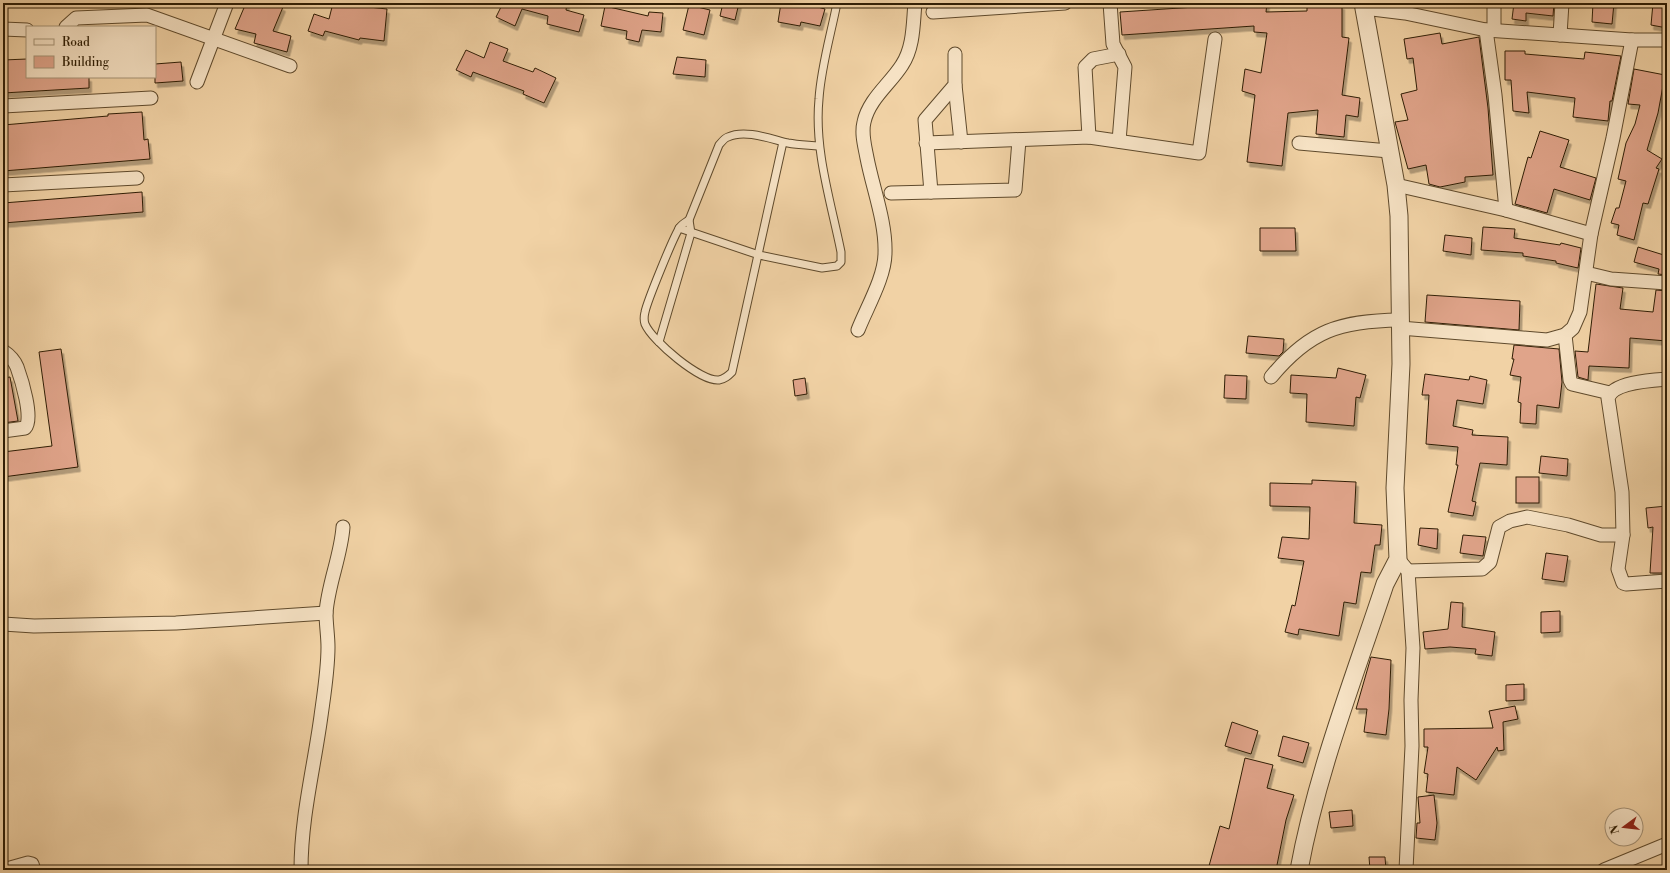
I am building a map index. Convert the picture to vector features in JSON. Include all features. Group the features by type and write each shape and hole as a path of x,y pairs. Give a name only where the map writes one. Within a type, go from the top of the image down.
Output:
{"street":[{"path":"197,82 227,3"},
{"path":"858,330 884,268 885,252 882,227 863,139 863,123 869,108 905,60 912,35 915,3"},
{"path":"934,12 1065,3"},
{"path":"1110,3 1113,44 1125,67 1119,141"},
{"path":"1494,3 1490,30 1506,210"},
{"path":"1560,35 1562,3"},
{"path":"1406,870 1412,746 1413,648 1395,488 1401,364 1399,216 1396,185 1364,5 1490,30 1632,40 1667,40"},
{"path":"67,26 76,18 147,15 290,66"},
{"path":"3,29 26,30"},
{"path":"926,143 1089,137 1199,153 1215,39"},
{"path":"1271,378 1296,350 1332,329 1366,322 1400,324 1547,340 1565,335 1573,328 1580,312 1591,234 1613,138 1632,40"},
{"path":"956,54 955,85 961,142"},
{"path":"1089,137 1084,73 1085,66 1093,59 1119,54"},
{"path":"931,192 925,120 955,85"},
{"path":"3,106 151,98"},
{"path":"891,193 1015,190 1019,140"},
{"path":"1299,143 1389,151"},
{"path":"3,184 138,178"},
{"path":"1396,185 1506,210 1591,234"},
{"path":"1586,273 1611,279 1667,283"},
{"path":"1565,335 1570,380 1572,384 1610,393"},
{"path":"3,351 10,356 17,366 27,405 28,418 28,424 25,428 3,431"},
{"path":"1667,379 1622,386 1610,393 1608,398 1622,492 1622,535 1618,569 1623,583 1667,581"},
{"path":"1300,870 1314,803 1385,584 1403,565 1482,569 1490,562 1499,527 1510,521 1526,517 1568,525 1601,535 1622,535"},
{"path":"301,870 302,836 306,800 314,765 327,669 328,633 326,613 342,540 343,527"},
{"path":"3,624 34,626 176,623 326,613"},
{"path":"1604,870 1667,844"},
{"path":"3,870 28,863 32,864 34,870"}],"lane":[{"path":"680,228 759,255 822,268 837,266 841,262 841,252 819,146 819,98 838,3"},
{"path":"659,342 691,233 690,220 719,145 727,137 743,134 783,142 819,146"},
{"path":"690,220 680,228 647,305 645,312 645,324 659,342 679,361 712,379 720,380 727,377 732,372 783,142"}],"building":[{"path":"246,3 275,3 283,7 273,31 291,36 287,52 254,43 256,34 235,29"},
{"path":"333,3 387,9 384,41 360,38 359,40 325,31 323,36 308,31 314,14 329,19"},
{"path":"503,3 567,3 566,10 584,15 579,32 547,24 548,16 522,9 515,26 496,17"},
{"path":"723,3 739,3 735,20 720,16"},
{"path":"781,3 803,3 825,9 820,26 801,22 800,26 778,22"},
{"path":"1267,3 1266,12 1307,11 1307,4 1342,5 1342,37 1349,38 1342,95 1360,98 1358,117 1346,115 1344,137 1316,134 1318,110 1288,113 1282,166 1247,162 1255,95 1242,91 1245,69 1261,73 1267,33 1254,32 1254,26 1122,35 1120,12"},
{"path":"1514,3 1554,3 1553,16 1526,13 1526,21 1512,19"},
{"path":"1593,3 1614,3 1612,24 1592,22"},
{"path":"1653,3 1667,3 1667,28 1651,25"},
{"path":"689,5 710,10 704,35 683,30"},
{"path":"605,6 648,16 649,12 663,13 661,32 642,30 639,42 626,39 627,31 601,26"},
{"path":"1440,33 1442,44 1479,37 1488,108 1493,175 1465,177 1465,182 1440,187 1429,184 1426,165 1408,169 1395,122 1408,120 1401,94 1417,90 1413,58 1407,59 1404,39"},
{"path":"490,42 508,49 503,61 533,72 535,68 556,78 544,103 523,94 524,91 473,72 471,77 456,70 466,50 484,58"},
{"path":"1505,51 1525,51 1525,54 1584,59 1585,52 1621,56 1612,101 1610,101 1608,121 1573,117 1575,98 1527,92 1529,113 1513,111 1511,80 1505,80"},
{"path":"677,57 706,60 705,77 673,74"},
{"path":"26,59 26,78 89,78 89,88 3,93 3,60"},
{"path":"181,62 183,81 155,83 156,64"},
{"path":"1634,69 1665,75 1658,113 1647,150 1662,159 1656,168 1659,169 1648,204 1643,203 1634,240 1617,235 1619,225 1611,223 1616,208 1619,208 1626,181 1618,179 1626,143 1635,124 1640,105 1628,104"},
{"path":"142,112 144,140 148,139 150,159 3,171 3,125"},
{"path":"1540,131 1569,140 1560,167 1596,178 1590,200 1554,189 1547,213 1515,204 1528,157 1531,158"},
{"path":"142,192 143,212 3,223 3,203"},
{"path":"1483,227 1515,229 1514,238 1560,245 1561,243 1581,248 1578,268 1556,263 1556,261 1523,256 1523,253 1481,250"},
{"path":"1260,228 1295,228 1296,251 1260,251"},
{"path":"1445,235 1472,238 1471,255 1443,251"},
{"path":"1638,247 1667,256 1667,275 1658,274 1659,269 1634,262"},
{"path":"1596,284 1623,288 1620,309 1653,312 1656,290 1667,291 1667,341 1630,338 1629,368 1589,366 1588,380 1578,377 1575,351 1588,352"},
{"path":"1427,295 1520,301 1519,330 1425,322"},
{"path":"1248,336 1284,339 1283,352 1279,356 1246,353"},
{"path":"1514,345 1559,349 1562,382 1559,408 1537,405 1536,424 1520,423 1521,403 1518,402 1521,377 1510,375 1514,359 1512,359"},
{"path":"61,349 78,467 3,477 3,452 52,446 39,352"},
{"path":"1338,368 1366,375 1360,398 1356,397 1354,426 1306,422 1307,394 1290,393 1291,375 1336,378"},
{"path":"1425,374 1469,380 1470,376 1487,380 1483,404 1457,400 1453,426 1473,430 1472,435 1508,437 1507,465 1480,463 1472,501 1476,502 1473,516 1448,512 1458,465 1456,465 1458,447 1426,444 1429,395 1422,395"},
{"path":"1225,375 1247,376 1246,399 1224,398"},
{"path":"10,377 18,421 3,423 3,378"},
{"path":"805,378 807,394 795,396 793,380"},
{"path":"1541,456 1568,459 1567,476 1539,473"},
{"path":"1516,477 1539,477 1539,503 1516,503"},
{"path":"1312,480 1356,482 1354,523 1382,525 1380,545 1375,545 1371,573 1361,572 1356,604 1344,602 1339,636 1299,629 1298,635 1285,632 1292,605 1295,606 1304,561 1278,558 1282,537 1309,539 1310,507 1270,506 1270,483 1312,484"},
{"path":"1667,506 1667,573 1650,573 1653,527 1648,528 1646,508"},
{"path":"1420,528 1438,529 1437,549 1418,545"},
{"path":"1463,535 1486,537 1483,556 1460,553"},
{"path":"1546,553 1568,556 1564,582 1542,579"},
{"path":"1451,602 1463,603 1462,627 1495,632 1492,656 1475,654 1476,649 1450,647 1425,649 1423,632 1448,629"},
{"path":"1560,611 1560,632 1541,633 1541,612"},
{"path":"1371,657 1391,660 1389,709 1386,735 1364,732 1367,709 1356,709"},
{"path":"1524,684 1524,700 1506,701 1506,685"},
{"path":"1515,706 1518,719 1503,722 1504,750 1498,751 1497,747 1476,780 1457,767 1454,795 1426,792 1428,774 1424,773 1428,747 1424,747 1424,729 1493,728 1489,711"},
{"path":"1232,722 1258,731 1251,754 1225,746"},
{"path":"1283,736 1309,743 1303,763 1278,756"},
{"path":"1245,758 1273,765 1267,788 1294,795 1286,820 1276,870 1222,870 1209,866 1220,826 1229,829"},
{"path":"1434,795 1437,823 1435,840 1416,838 1417,823 1420,823 1418,797"},
{"path":"1352,810 1353,826 1331,828 1329,812"},
{"path":"1369,857 1385,857 1386,870 1370,870"}]}
